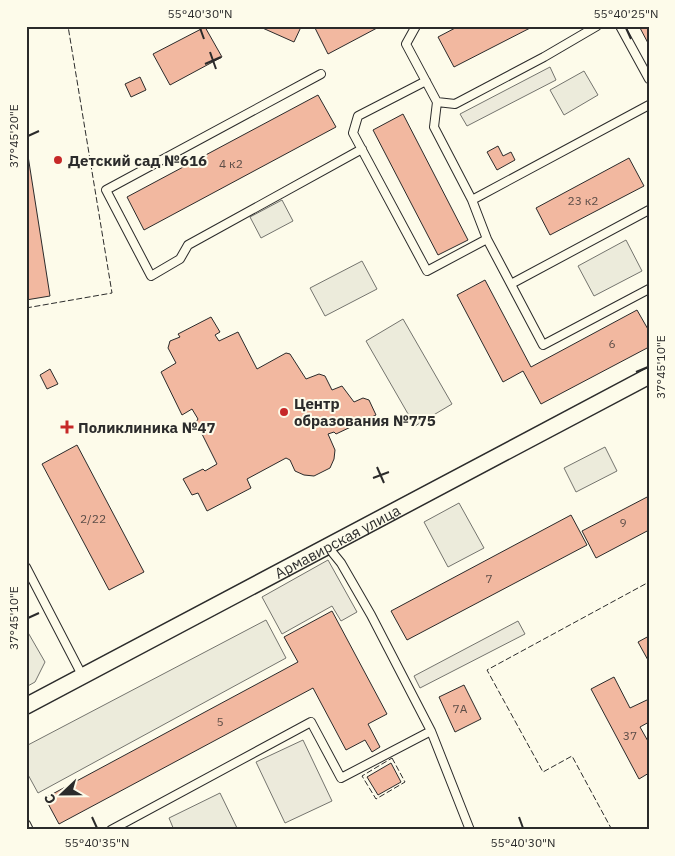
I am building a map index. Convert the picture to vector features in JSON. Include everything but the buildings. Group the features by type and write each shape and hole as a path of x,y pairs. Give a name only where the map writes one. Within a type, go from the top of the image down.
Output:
{"street":[{"name":"Армавирская улица","path":"26,706 649,376"}],"lane":[{"path":"416,26 406,44 437,102 434,127 472,200 487,239 543,345 649,289"},
{"path":"437,102 455,104 598,26"},
{"path":"620,26 649,79"},
{"path":"321,74 106,190 151,276 180,259 188,245 362,149"},
{"path":"426,81 358,116 353,133 427,270 487,239"},
{"path":"472,200 649,105"},
{"path":"510,284 649,210"},
{"path":"328,547 341,563 371,615 431,731 470,830"},
{"path":"26,567 83,677"},
{"path":"111,830 311,722 341,778 431,731"},
{"path":"26,824 29,830"}],"shaded area":[{"path":"550,67 556,80 467,126 460,114"},
{"path":"584,71 598,95 564,115 550,90"},
{"path":"282,200 293,221 261,238 250,217"},
{"path":"626,240 642,271 594,296 578,266"},
{"path":"362,261 377,289 325,316 310,288"},
{"path":"403,319 452,404 415,426 366,341"},
{"path":"605,447 617,471 576,492 564,468"},
{"path":"459,503 484,548 448,567 424,522"},
{"path":"328,560 357,612 341,621 332,606 282,634 262,597"},
{"path":"266,620 286,658 38,793 26,771 26,746"},
{"path":"518,621 525,634 420,688 414,676"},
{"path":"26,629 45,662 35,682 26,687"},
{"path":"303,740 332,801 285,823 256,762"},
{"path":"220,793 238,830 174,830 169,818"}],"fence":[{"path":"26,308 112,293 68,26"},
{"path":"612,830 572,756 543,772 487,670 649,582"},
{"path":"392,758 405,782 376,799 362,776 392,758"}],"place":[{"name":"Детский сад №616","path":"58,160"},
{"name":"Центр образования №775","path":"284,412"},
{"name":"Поликлиника №47","path":"67,427"}]}
